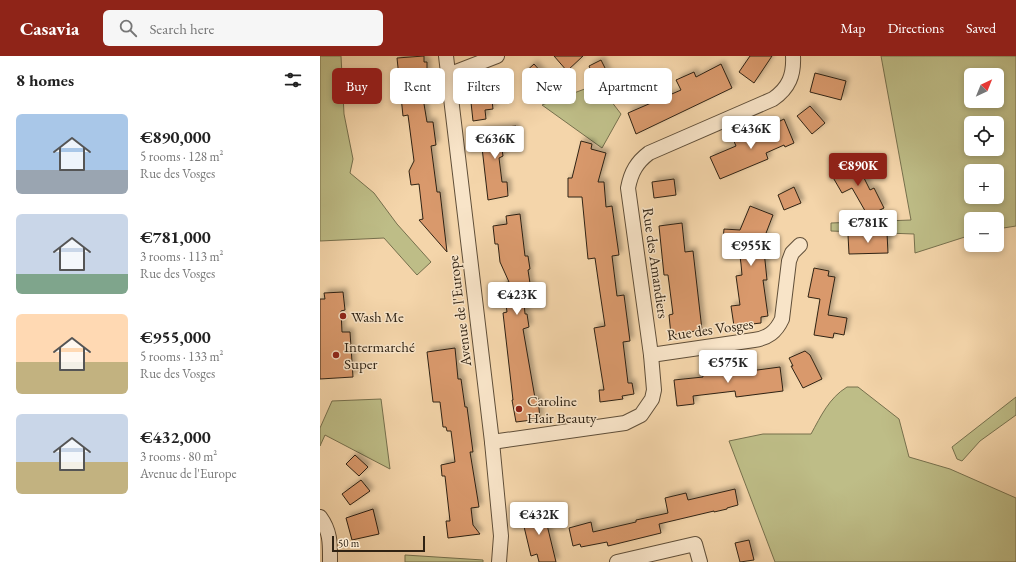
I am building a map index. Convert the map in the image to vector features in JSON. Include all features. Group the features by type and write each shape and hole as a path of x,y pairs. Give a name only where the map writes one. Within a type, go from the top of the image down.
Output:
{"street":[{"name":"Avenue de l'Europe","path":"446,56 492,442 501,536 499,562"},
{"path":"448,75 497,56"},
{"name":"Rue des Amandiers","path":"492,442 611,426 634,420 641,415 652,399 654,390 651,355 628,188 633,170 642,158 649,153 780,94 785,89 792,76 793,56"},
{"name":"Rue des Vosges","path":"651,355 763,339 771,334 778,327 782,319 789,261 792,253 800,245"},
{"path":"320,518 326,527 330,538 330,562"},
{"path":"617,562 695,544 700,562"}],"shaded area":[{"path":"320,56 341,56 342,68 332,68 332,104 343,104 353,159 350,173 374,193 397,224 431,262 417,275 384,238 320,241"},
{"path":"881,56 1016,56 1016,226 1004,228 1004,212 964,212 964,237 915,253 914,234 831,231 831,223 911,220"},
{"path":"584,89 584,104 613,104 621,114 602,148 542,105 576,104 576,92"},
{"path":"847,387 858,387 899,419 909,457 950,469 1016,498 1016,562 775,562 729,441 763,434 811,434 830,402"},
{"path":"1016,397 1016,415 980,441 962,461 957,459 952,447"},
{"path":"381,399 390,469 325,435 320,446 320,428 332,401"},
{"path":"405,555 483,560 483,562 405,562"}],"building":[{"path":"424,56 424,62 427,62 427,68 398,68 397,58"},
{"path":"554,56 583,56 570,68 564,68"},
{"path":"750,56 772,56 754,83 739,72"},
{"path":"601,60 605,68 590,68 589,66"},
{"path":"534,64 538,68 530,68"},
{"path":"721,64 732,88 636,134 628,113 649,104 672,104 672,94 681,90 676,80 694,72 696,77"},
{"path":"815,73 846,81 841,100 810,92"},
{"path":"402,104 424,104 427,122 433,122 436,145 431,146 437,192 440,192 447,252 419,220 423,219 419,184 411,185 409,171 414,161 408,115 403,116"},
{"path":"471,104 492,104 493,109 485,110 486,119 473,121"},
{"path":"810,106 825,123 812,134 797,116"},
{"path":"784,119 794,143 785,147 784,145 766,153 768,159 720,179 710,157 736,146 733,139 755,129 757,135 777,126 776,123"},
{"path":"516,126 516,136 500,136 503,156 499,158 502,182 507,182 508,196 488,200 480,130"},
{"path":"581,141 592,144 591,149 606,153 598,182 604,182 606,207 612,206 619,255 612,256 617,296 624,295 630,341 623,342 628,383 632,383 634,394 622,396 623,399 600,402 599,390 604,390 594,328 605,326 595,258 588,259 582,197 568,197 568,178 572,178"},
{"path":"855,160 870,190 874,188 884,208 868,216 852,188 842,193 831,174"},
{"path":"674,179 676,195 654,198 652,182"},
{"path":"794,187 801,203 784,210 778,195"},
{"path":"750,206 773,215 763,241 767,280 763,280 768,316 761,317 761,323 734,326 731,306 740,305 736,276 742,275 741,264 738,241 723,240 724,229 740,230"},
{"path":"520,214 525,256 528,256 530,269 528,270 531,290 523,291 525,314 527,314 529,327 523,329 535,398 538,398 540,419 516,422 512,400 503,313 507,312 503,283 509,282 500,262 498,244 495,244 493,226 507,224 506,216"},
{"path":"682,223 685,252 693,251 702,330 671,335 669,315 673,314 668,275 664,275 659,226"},
{"path":"887,233 888,253 849,254 848,235"},
{"path":"814,268 829,271 828,276 835,277 828,315 847,318 844,335 834,333 833,338 814,335 820,299 808,297"},
{"name":"Intermarché Super","path":"343,292 345,310 341,311 342,332 350,332 353,377 320,379 320,299 325,299 324,293"},
{"path":"455,348 458,379 461,379 465,407 467,407 473,452 470,452 479,507 471,508 473,525 480,534 448,538 446,521 450,521 445,476 442,476 441,465 455,462 451,431 447,431 446,427 443,427 440,402 433,402 427,352"},
{"path":"805,351 810,355 822,379 803,388 791,366 793,366 789,358"},
{"path":"719,366 720,375 780,367 783,391 736,397 735,391 693,396 694,404 677,406 674,380 703,377 702,368"},
{"path":"355,455 368,467 359,476 346,464"},
{"path":"361,480 370,491 350,505 342,494"},
{"path":"735,489 738,505 727,509 659,524 661,533 608,546 607,542 581,547 580,544 573,546 569,528 591,522 593,532 636,522 636,520 668,513 665,498 686,493 688,500"},
{"path":"373,509 379,534 352,540 346,518"},
{"path":"544,509 556,562 539,562 537,554 531,556 521,514"},
{"path":"749,540 754,560 740,562 735,543"}],"place":[{"name":"Wash Me","path":"343,316"},
{"name":"Intermarché Super","path":"336,355"},
{"name":"Caroline Hair Beauty","path":"519,409"}]}
